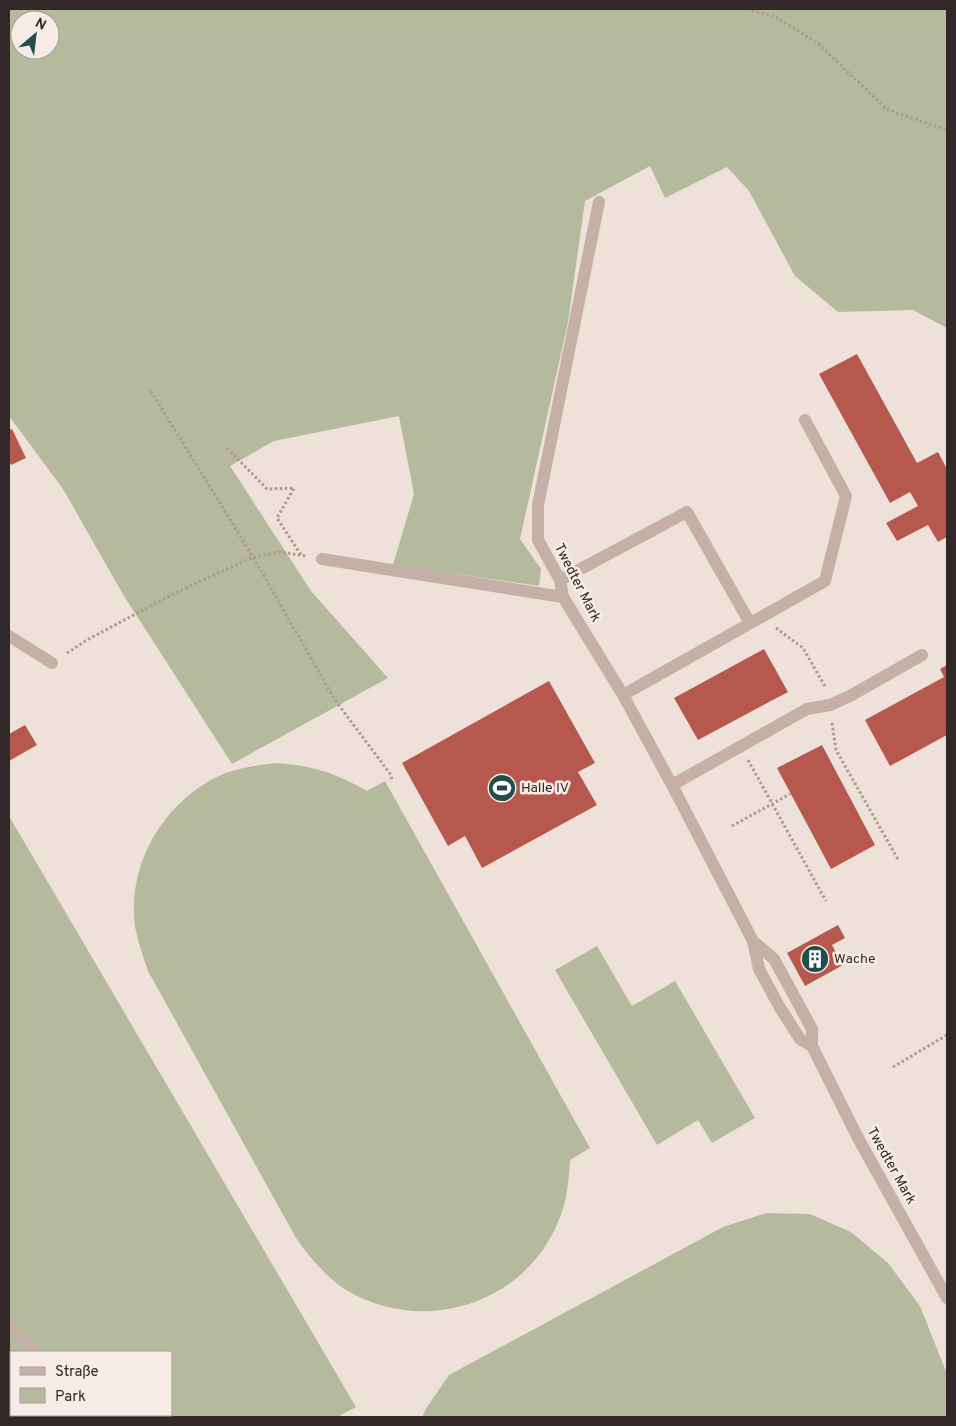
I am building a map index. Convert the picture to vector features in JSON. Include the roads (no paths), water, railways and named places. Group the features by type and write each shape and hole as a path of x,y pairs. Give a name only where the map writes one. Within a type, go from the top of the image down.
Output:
{"street":[{"name":"Twedter Mark","path":"599,202 538,505 538,540 560,580 564,597 672,785 753,941 759,969 779,1006 800,1039 812,1046"},
{"path":"622,695 825,582 846,496 805,420"},
{"path":"560,580 687,512 750,623"},
{"path":"322,559 564,597"},
{"path":"9,636 52,663"},
{"path":"672,785 807,709 830,704 850,696 922,655"},
{"name":"Twedter Mark","path":"753,941 774,958 812,1028 812,1046 858,1138 947,1298"},
{"path":"9,1327 36,1351"}],"place":[{"name":"Halle IV","path":"502,788"},
{"name":"Wache","path":"815,959"}]}
